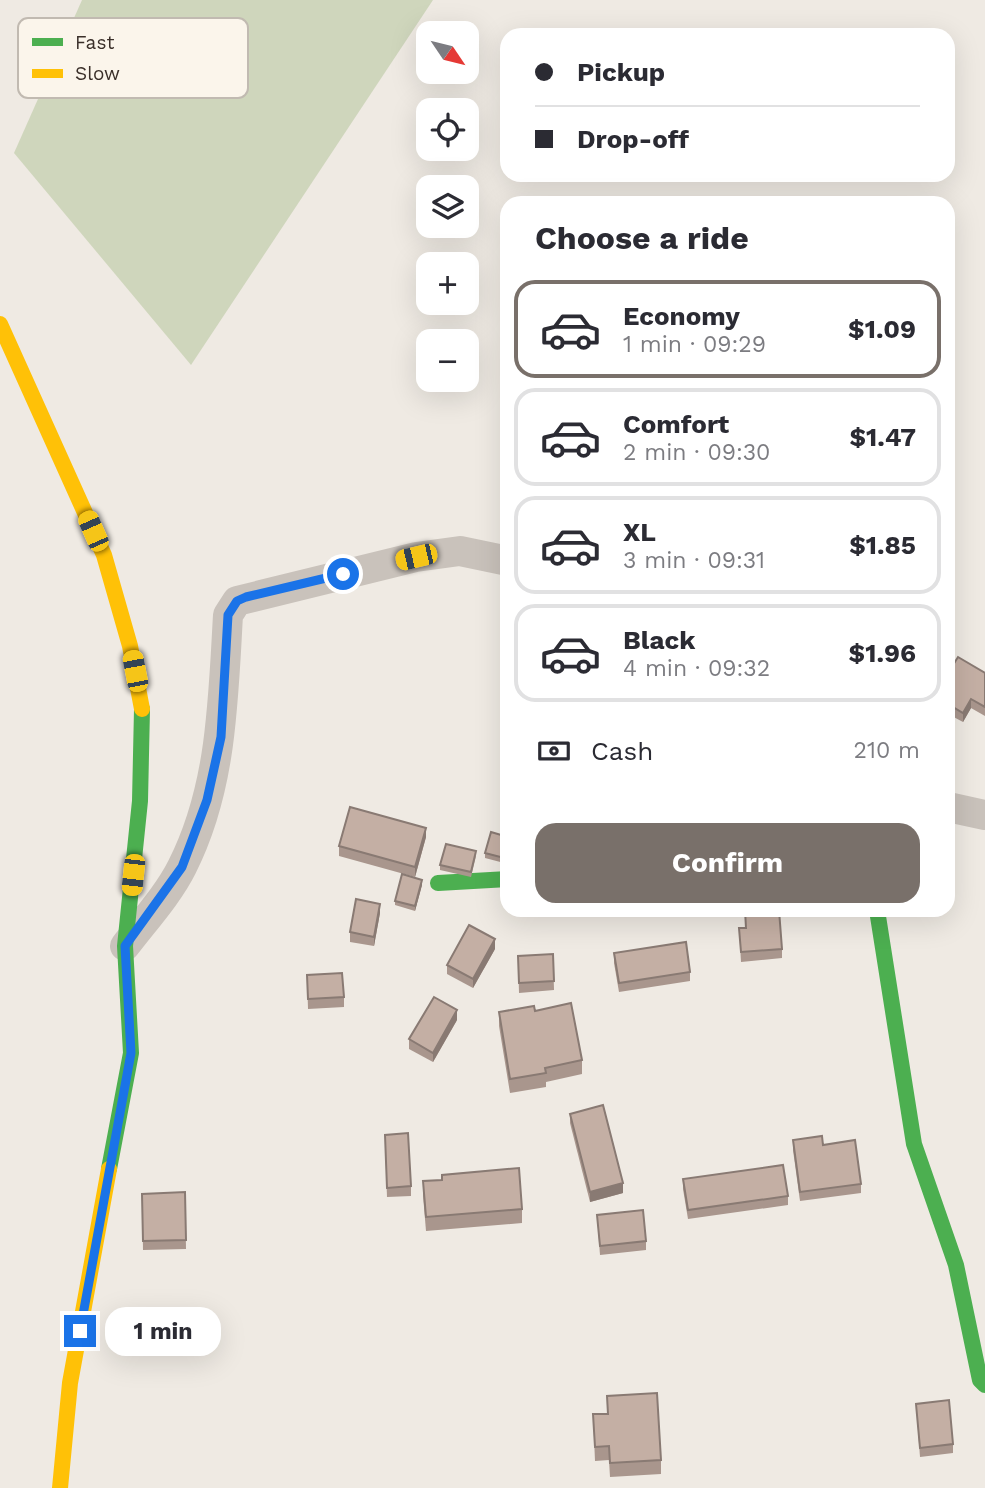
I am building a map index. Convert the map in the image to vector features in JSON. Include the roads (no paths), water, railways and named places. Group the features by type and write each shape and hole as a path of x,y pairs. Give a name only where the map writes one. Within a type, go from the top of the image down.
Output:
{"street":[{"path":"0,324 104,555 130,646 144,719 140,801 125,946 131,1053 70,1383 60,1488"},
{"path":"125,946 182,867 207,800 221,737 228,615 237,601 416,557 460,551 500,559"},
{"path":"955,809 985,816"},
{"path":"438,883 500,879"},
{"path":"878,917 914,1144 956,1265 980,1380 985,1385"}]}
